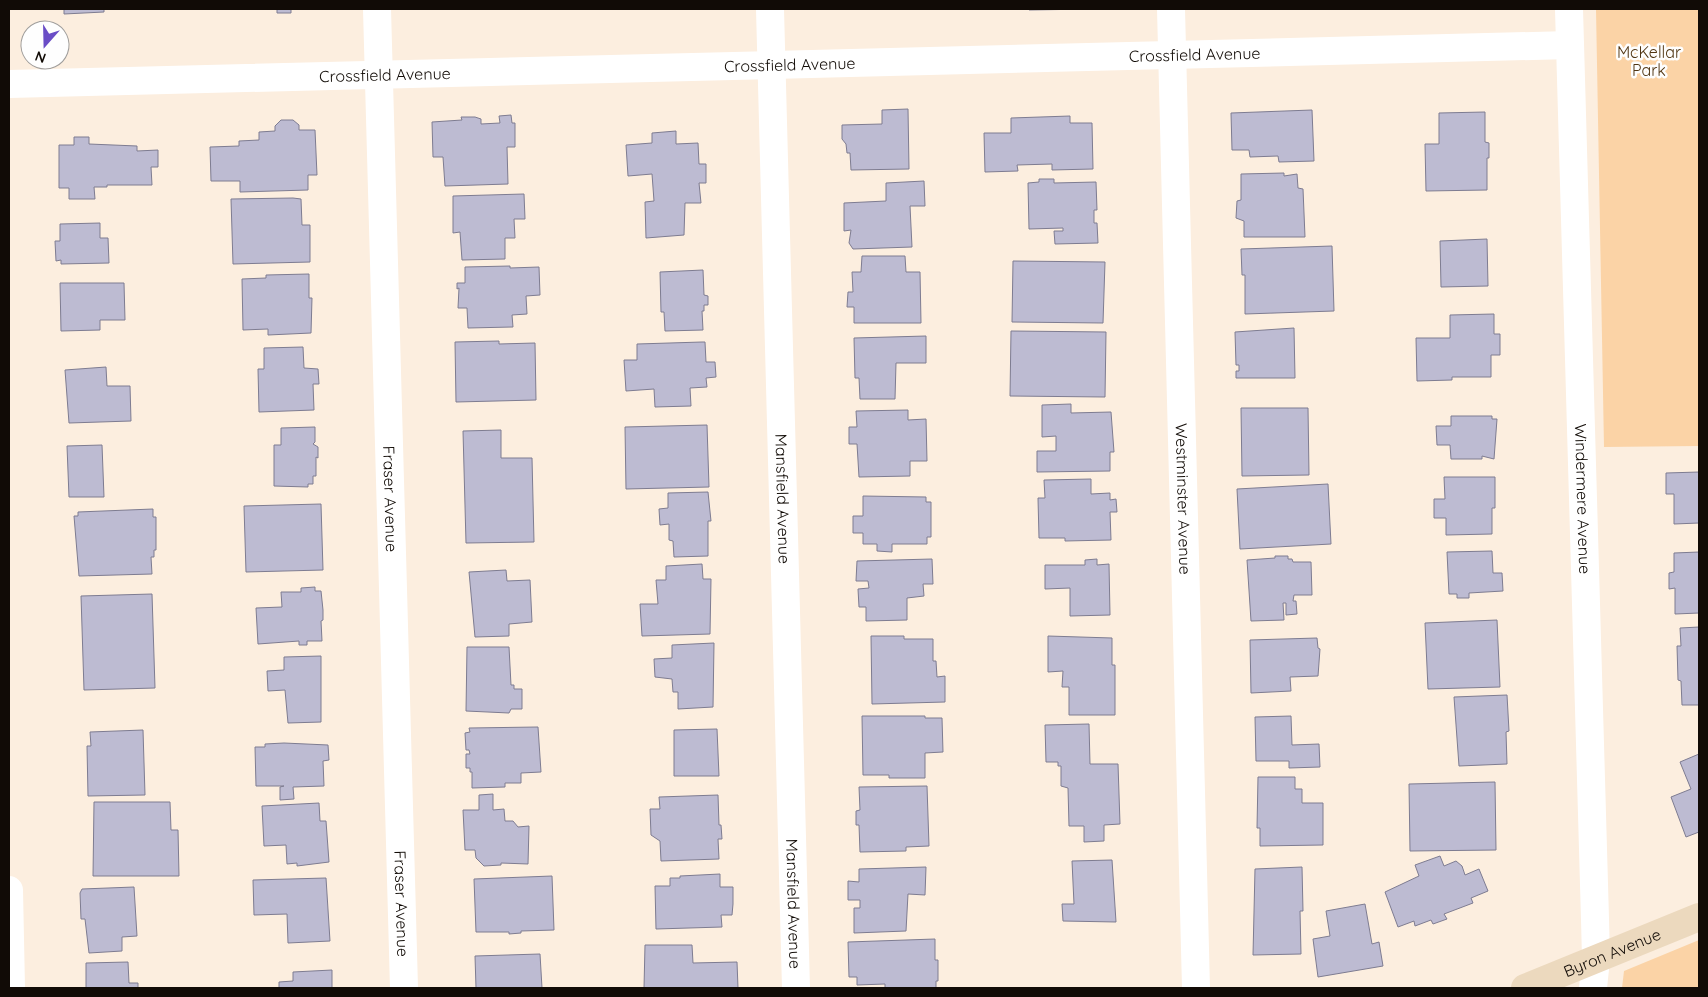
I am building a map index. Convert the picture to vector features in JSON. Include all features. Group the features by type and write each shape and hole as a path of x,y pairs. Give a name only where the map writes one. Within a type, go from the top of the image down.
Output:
{"street":[{"name":"Fraser Avenue","path":"377,9 404,988"},
{"name":"Mansfield Avenue","path":"770,9 796,988"},
{"name":"Westminster Avenue","path":"1171,9 1196,988"},
{"name":"Windermere Avenue","path":"1570,9 1596,959 1593,988"},
{"name":"Crossfield Avenue","path":"9,84 1570,45"},
{"path":"9,890 11,988"},
{"name":"Byron Avenue","path":"1525,988 1699,917"}],"green space":[{"name":"McKellar Park","path":"1596,9 1699,9 1699,446 1604,447"},
{"path":"1699,940 1699,988 1622,988 1624,971"}],"building":[{"path":"64,9 104,9 104,12 64,14"},
{"path":"277,9 291,9 291,13 277,13"},
{"path":"1029,9 1091,9 1029,10"},
{"path":"908,109 909,169 851,170 850,153 847,153 846,144 842,139 842,125 882,124 882,110"},
{"path":"1312,110 1314,161 1279,162 1278,156 1250,157 1249,150 1232,150 1231,113"},
{"path":"1485,112 1485,142 1489,143 1487,190 1426,191 1425,144 1439,144 1439,113"},
{"path":"511,115 512,123 515,123 515,147 507,147 508,184 445,186 443,157 433,157 432,122 462,120 461,117 475,117 481,119 481,124 500,123 499,116"},
{"path":"1070,116 1070,123 1092,123 1093,169 1052,170 1052,164 1017,165 1018,171 985,172 984,133 1011,133 1011,118"},
{"path":"281,120 293,120 299,125 299,130 315,130 317,175 308,175 308,190 240,192 240,181 211,181 210,147 239,146 239,141 259,140 259,132 275,131 275,126"},
{"path":"676,131 676,144 698,143 699,164 706,164 706,183 699,183 701,203 685,203 684,235 646,238 645,202 654,201 652,174 628,176 626,145 652,143 652,133"},
{"path":"74,137 89,137 89,144 137,146 137,151 158,150 158,167 151,167 152,185 107,185 107,187 94,187 95,199 69,199 69,188 59,188 59,145 74,145"},
{"path":"1284,173 1284,176 1297,174 1298,188 1303,189 1305,237 1244,237 1244,221 1236,218 1237,201 1241,200 1241,174"},
{"path":"1039,179 1054,179 1054,183 1096,182 1097,210 1094,210 1094,223 1097,223 1098,243 1055,244 1054,231 1063,231 1063,228 1029,229 1028,183 1039,182"},
{"path":"924,181 925,206 910,206 912,247 853,249 849,243 851,230 844,231 844,203 886,201 886,183"},
{"path":"524,194 525,219 514,219 515,238 505,238 505,259 462,260 460,232 453,233 453,196"},
{"path":"231,199 301,199 302,225 310,225 310,262 233,264"},
{"path":"100,223 100,238 108,238 109,263 61,264 61,260 56,261 55,241 60,241 60,224"},
{"path":"1487,239 1488,286 1441,287 1440,241"},
{"path":"1332,246 1334,311 1245,314 1245,275 1242,275 1241,249"},
{"path":"862,256 905,256 906,272 920,272 921,323 854,323 854,307 847,307 848,292 853,292 852,272 861,272"},
{"path":"1013,261 1105,262 1103,323 1012,322"},
{"path":"510,266 510,268 539,267 540,295 526,296 527,314 512,315 513,327 468,328 467,308 458,308 459,288 457,289 457,283 465,283 465,267"},
{"path":"703,270 704,295 708,296 708,305 704,305 704,311 702,311 703,330 665,331 664,312 661,312 660,272"},
{"path":"309,274 309,298 312,298 311,333 268,335 268,329 243,330 242,279 266,278 266,275"},
{"path":"60,283 124,283 125,320 100,320 100,330 61,331"},
{"path":"1494,314 1494,334 1500,334 1500,355 1491,355 1491,377 1452,377 1452,380 1417,381 1416,338 1450,338 1450,315"},
{"path":"1294,328 1295,378 1236,378 1236,371 1239,371 1239,365 1236,365 1235,332"},
{"path":"1011,331 1106,332 1105,397 1010,396"},
{"path":"926,336 926,363 896,363 895,399 860,399 859,378 855,378 854,338"},
{"path":"499,341 499,344 535,343 536,400 456,402 455,342"},
{"path":"705,342 706,362 715,362 716,377 706,378 707,387 690,388 691,406 655,407 654,389 626,391 624,360 637,360 637,344"},
{"path":"303,347 304,368 318,369 319,384 313,384 314,410 259,412 258,369 264,369 264,348"},
{"path":"106,367 107,386 130,386 131,421 69,423 65,370"},
{"path":"1071,404 1071,413 1111,412 1114,452 1110,452 1110,471 1037,472 1037,451 1056,451 1056,436 1042,437 1042,405"},
{"path":"1241,408 1308,408 1309,475 1242,476"},
{"path":"908,410 908,420 926,419 927,461 910,461 910,476 859,477 857,444 849,444 849,427 857,427 856,411"},
{"path":"1451,416 1492,416 1492,419 1497,419 1494,459 1482,456 1482,459 1451,459 1450,445 1437,445 1436,426 1451,426"},
{"path":"707,425 709,487 626,489 625,427"},
{"path":"315,427 315,442 313,444 318,447 318,458 316,457 316,476 313,476 313,484 308,484 308,487 274,486 274,445 281,445 281,428"},
{"path":"501,430 501,458 532,458 534,542 466,543 463,431"},
{"path":"102,445 104,497 69,497 67,446"},
{"path":"1699,472 1699,523 1674,524 1674,494 1666,494 1666,473"},
{"path":"1444,477 1495,477 1495,508 1492,508 1492,534 1446,535 1446,518 1434,518 1434,499 1445,499"},
{"path":"1091,479 1091,494 1110,493 1110,500 1116,499 1117,512 1110,512 1111,540 1065,541 1065,538 1039,538 1038,498 1045,498 1044,480"},
{"path":"1328,484 1331,544 1240,549 1237,489"},
{"path":"708,492 711,521 708,521 708,556 674,557 673,541 669,540 669,524 660,525 659,509 668,508 668,493"},
{"path":"863,496 926,497 926,502 931,502 931,537 927,537 927,544 892,544 892,552 877,551 877,544 863,544 863,533 853,533 853,516 863,516"},
{"path":"321,504 323,570 246,572 244,506"},
{"path":"153,509 153,517 156,517 156,550 154,550 154,557 151,557 152,574 79,576 74,516 78,516 78,512"},
{"path":"1492,551 1493,573 1502,573 1503,591 1469,593 1469,598 1457,598 1457,594 1449,594 1447,552"},
{"path":"1699,552 1699,613 1675,614 1675,588 1669,589 1669,573 1674,572 1674,553"},
{"path":"1275,556 1288,556 1288,559 1292,559 1293,562 1311,562 1312,595 1294,595 1293,601 1296,601 1297,614 1286,615 1286,603 1283,603 1284,620 1251,621 1247,560 1275,558"},
{"path":"932,559 933,584 923,584 924,596 907,598 907,620 866,621 866,607 859,607 858,589 869,588 868,581 856,581 857,561"},
{"path":"1097,559 1097,565 1109,564 1110,615 1070,616 1070,588 1045,589 1045,565 1085,565 1085,560"},
{"path":"702,564 703,579 711,579 710,634 642,636 640,604 658,604 656,580 666,580 666,566"},
{"path":"506,570 507,581 530,580 532,622 509,624 509,636 475,637 469,572"},
{"path":"315,587 315,591 321,591 323,610 323,620 321,621 322,641 307,641 307,645 299,645 299,641 258,644 256,608 282,607 281,592 301,592 301,588"},
{"path":"152,594 155,688 84,690 81,596"},
{"path":"1497,620 1500,687 1428,689 1425,623"},
{"path":"1699,627 1699,705 1682,705 1681,681 1678,680 1677,646 1681,646 1680,628"},
{"path":"871,636 904,636 904,639 933,639 933,661 936,661 937,677 945,676 945,702 872,704"},
{"path":"1048,636 1112,638 1112,665 1115,665 1115,715 1069,715 1069,687 1062,687 1063,671 1048,672"},
{"path":"1317,638 1318,648 1320,649 1318,676 1290,677 1291,691 1251,693 1250,640"},
{"path":"714,643 713,707 678,709 678,692 673,692 672,679 655,677 654,659 672,658 672,645"},
{"path":"467,647 509,647 511,685 514,685 514,689 522,689 522,709 511,709 509,713 466,711"},
{"path":"321,656 321,722 288,723 285,690 268,691 267,671 284,670 284,657"},
{"path":"1507,695 1509,731 1506,732 1507,764 1459,766 1454,697"},
{"path":"862,716 925,716 925,718 942,718 943,752 925,753 925,778 889,778 889,775 863,775"},
{"path":"1291,716 1292,745 1319,744 1320,767 1289,768 1289,761 1256,761 1255,717"},
{"path":"1089,724 1090,764 1118,764 1120,824 1104,825 1104,841 1084,842 1084,826 1069,826 1068,788 1061,786 1061,766 1058,766 1058,762 1046,762 1045,725"},
{"path":"538,727 541,772 521,773 521,783 505,783 505,787 472,788 472,772 470,772 470,768 466,768 466,754 470,754 469,750 466,750 465,733 470,732 469,728"},
{"path":"717,729 719,776 674,776 674,730"},
{"path":"143,730 145,795 88,796 87,746 91,746 90,732"},
{"path":"265,744 328,745 329,760 323,761 324,786 293,787 294,799 280,800 280,787 284,786 256,786 255,747 265,747"},
{"path":"1699,754 1699,832 1686,837 1671,797 1691,789 1680,762"},
{"path":"1258,777 1295,777 1295,789 1302,789 1302,803 1323,803 1323,845 1260,846 1260,828 1257,828"},
{"path":"1495,782 1496,850 1410,851 1409,784"},
{"path":"927,786 929,846 906,847 906,851 860,852 859,825 856,825 856,811 860,810 859,787"},
{"path":"493,794 493,810 504,809 505,821 513,821 518,827 529,826 528,864 501,863 501,865 484,866 476,858 475,850 465,850 463,810 479,810 479,795"},
{"path":"718,795 719,825 721,825 722,839 718,839 719,859 661,861 660,841 651,835 650,809 660,809 659,797"},
{"path":"94,802 170,802 171,830 178,830 179,876 93,876"},
{"path":"319,803 320,821 326,821 329,862 297,866 297,863 287,864 286,845 264,846 262,806"},
{"path":"1440,856 1444,866 1456,861 1462,866 1465,875 1479,869 1488,891 1471,898 1473,903 1444,914 1447,919 1433,924 1431,920 1415,926 1414,921 1398,927 1385,892 1419,876 1415,865"},
{"path":"1112,860 1116,922 1063,921 1062,904 1074,904 1072,861"},
{"path":"926,867 925,895 908,894 906,931 854,933 854,908 860,908 860,900 848,900 848,881 859,882 859,869"},
{"path":"1302,867 1303,911 1300,911 1301,954 1253,955 1255,869"},
{"path":"720,874 720,887 733,887 732,915 721,915 722,927 656,929 655,886 670,886 670,878 680,878 680,876"},
{"path":"552,876 554,930 521,931 521,933 509,934 509,932 476,932 474,879"},
{"path":"326,878 330,941 288,943 287,914 254,915 253,880"},
{"path":"134,887 137,936 122,937 122,951 89,953 85,919 81,919 80,893 82,889"},
{"path":"1365,904 1372,944 1379,942 1383,966 1318,977 1313,939 1330,936 1326,911"},
{"path":"935,939 935,960 938,960 936,988 885,988 885,984 857,985 857,977 849,977 848,942"},
{"path":"645,945 692,945 693,963 737,962 738,988 644,988"},
{"path":"540,954 542,988 476,988 475,956"},
{"path":"128,962 129,983 138,983 138,988 86,988 86,963"},
{"path":"332,970 332,988 279,988 279,982 293,981 293,972"}]}
